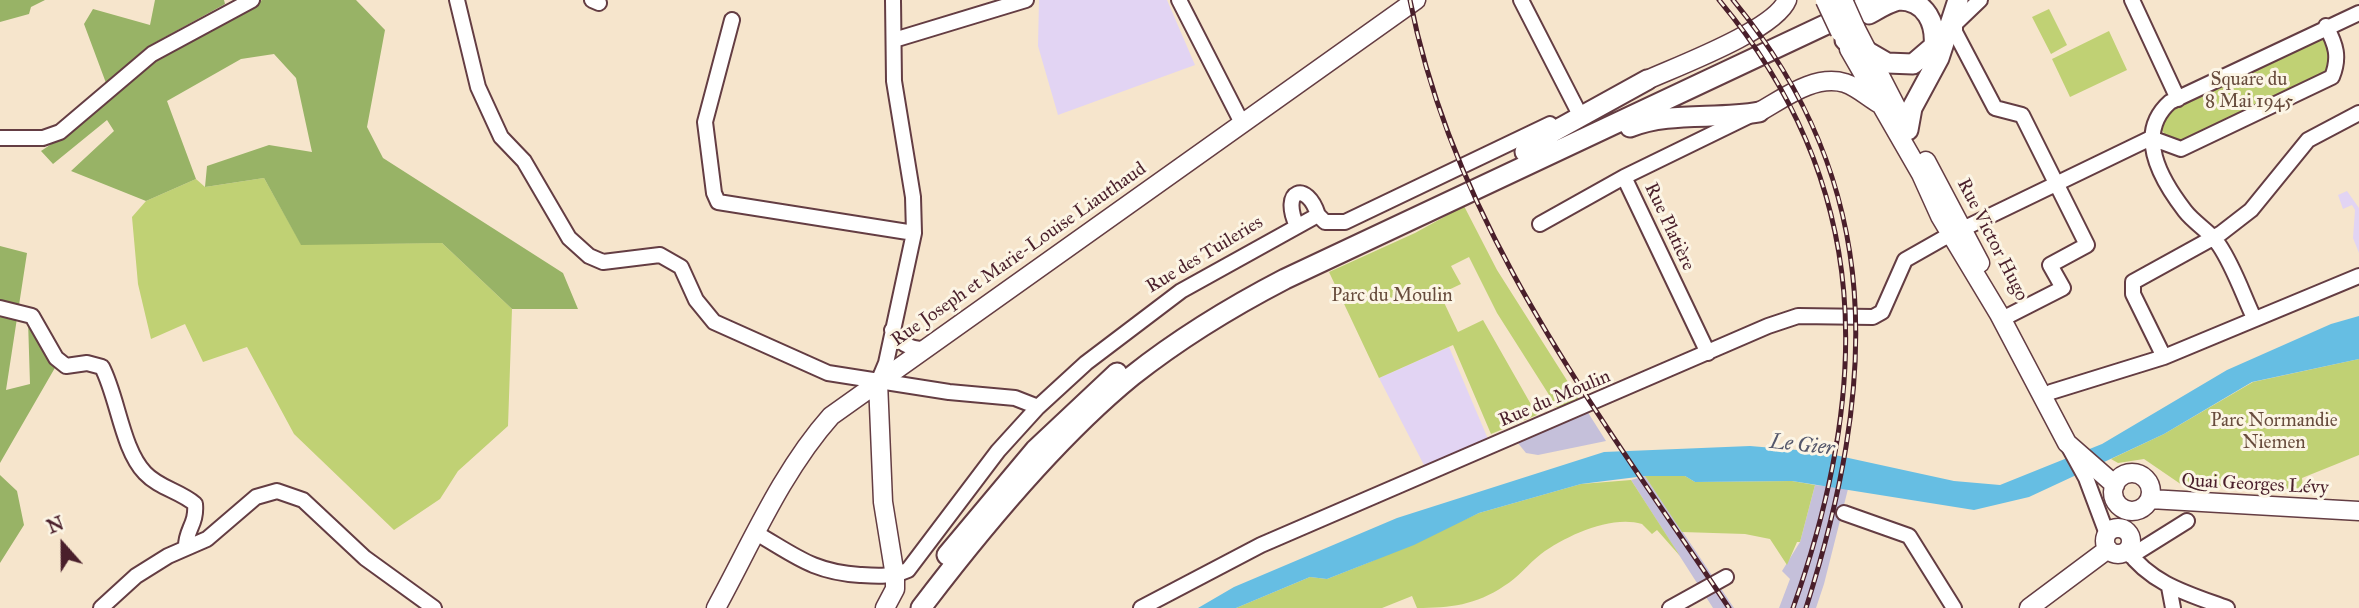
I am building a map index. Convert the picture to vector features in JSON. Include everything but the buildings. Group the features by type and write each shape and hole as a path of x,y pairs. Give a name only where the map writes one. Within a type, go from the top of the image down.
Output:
{"highway":[{"path":"921,608 1040,466 1082,422 1132,376 1194,330 1236,304 1285,279 1878,0"},
{"path":"1796,38 1828,33 1900,0 1922,7 1931,17 1936,30 1934,46 1913,64 1872,61"},
{"path":"1908,130 1912,108 1939,58 1958,0"},
{"path":"905,608 1035,450 1077,407 1152,346 1222,300 1281,268 1836,4"},
{"path":"1847,33 1872,61 1895,77 1912,76 1939,58"},
{"path":"1525,152 1542,138 1647,80"},
{"path":"1486,185 1640,123 1759,112"}],"main road":[{"name":"Rue Joseph et Marie-Louise Liauthaud","path":"716,608 812,437 831,416 1416,0"},
{"path":"1647,80 1724,46 1763,24 1773,18 1787,0"},
{"name":"Rue Victor Hugo","path":"1836,4 1880,104 2008,316 2067,443 2097,472 2118,481"},
{"name":"Rue Victor Hugo","path":"1872,61 1999,314 2045,394 2079,441 2097,472"},
{"path":"1759,112 1808,85 1827,80 1846,83 1880,104"},
{"path":"878,382 883,502 895,576 895,589 885,608"},
{"path":"2138,474 2147,480 2151,495 2140,509 2126,510 2115,500 2118,481 2138,474"},
{"name":"Quai Georges Lévy","path":"2151,495 2359,501"},
{"name":"Quai Georges Lévy","path":"2151,495 2359,511"},
{"path":"2029,608 2113,537 2126,510"},
{"path":"2113,537 2130,536 2129,553"}],"street":[{"path":"0,138 43,138 60,132 152,54 252,0"},
{"path":"878,382 886,363 911,257 914,233 913,197 894,81 893,0"},
{"path":"894,40 1026,0"},
{"path":"1180,0 1242,123"},
{"path":"1521,0 1578,111"},
{"path":"1980,0 1955,24 1955,32 1995,108 2022,115 2087,245 2050,264 2063,288 2008,316"},
{"path":"2132,0 2178,99"},
{"path":"459,1 478,87 501,136 524,161 569,238 589,256 603,262 660,255 681,267 695,300 714,322 828,373 878,382 1016,398 1038,407"},
{"path":"2254,318 2214,238 2186,212 2162,176 2151,138 2159,112 2178,99 2326,26 2359,13"},
{"path":"732,19 705,122 714,193 718,202 914,233"},
{"path":"2162,176 2164,164 2181,149 2332,78 2338,63 2336,45 2326,26"},
{"path":"1297,226 1289,204 1297,195 1305,194 1312,199 1318,215 1325,222 1345,222 1647,80"},
{"name":"Rue Platière","path":"1708,354 1624,177 1759,112"},
{"path":"2164,357 2133,294 2133,282 2214,238 2251,210 2308,140 2359,113"},
{"path":"2151,138 2181,149"},
{"name":"Rue du Moulin","path":"1141,608 1261,545 1798,316 1873,317 1882,312 1905,260 2151,138"},
{"path":"1540,224 1624,177"},
{"name":"Rue des Tuileries","path":"895,576 914,566 999,451 1038,407 1113,341 1181,291 1318,215"},
{"path":"2045,394 2164,357 2359,276"},
{"path":"0,308 32,316 56,358 66,366 86,363 102,368 111,386 134,457 145,473 163,487 183,494 195,503 196,519 186,538 186,548"},
{"path":"892,330 901,343 910,348 924,349"},
{"name":"Rue Victor Hugo","path":"2097,472 2113,537"},
{"path":"101,608 136,576 207,539 256,497 277,491 303,500 365,558 434,608"},
{"path":"1844,513 1909,536 1954,608"},
{"path":"2187,521 2129,553 2143,568 2169,587 2223,608"},
{"path":"756,533 814,567 834,574 895,576"},
{"path":"1670,608 1726,577"},
{"path":"2169,587 2173,608"}],"shaded area":[{"path":"1039,0 1167,0 1195,65 1058,115 1038,46"},
{"path":"2347,191 2359,208 2359,253 2353,238 2355,210 2352,205 2343,209 2338,195"},
{"path":"1449,347 1488,439 1425,467 1379,378"},
{"path":"1587,411 1606,441 1538,455 1526,453 1517,442"},
{"path":"1645,476 1734,608 1713,608 1631,480"},
{"path":"1815,485 1848,489 1824,584 1816,608 1779,608 1790,579 1782,571 1800,542"}],"green space":[{"path":"0,0 45,0 31,7 29,14 0,22"},
{"path":"155,0 224,0 225,4 147,47 106,83 84,24 93,9 150,25"},
{"path":"262,0 356,0 385,30 367,127 383,158 563,273 578,309 512,309 442,243 301,245 264,178 205,187 207,166 269,145 312,152 296,78 274,54 241,59 167,101 196,179 146,201 71,171 114,131 107,120 53,164 41,151 74,129 154,59"},
{"path":"2049,9 2067,45 2051,54 2032,17"},
{"path":"2109,31 2127,70 2070,97 2052,59"},
{"name":"Square du 8 Mai 1945","path":"2311,38 2325,40 2332,50 2329,74 2185,144 2164,140 2164,133 2159,127 2168,107"},
{"path":"264,178 301,244 442,243 512,309 508,426 458,471 440,499 394,530 294,434 247,347 203,362 185,324 151,339 138,284 132,217 146,201 196,179 205,187"},
{"name":"Parc du Moulin","path":"1464,206 1497,270 1580,401 1558,409 1497,313 1469,257 1451,266 1461,284 1440,294 1458,332 1483,320 1537,415 1491,434 1453,345 1379,378 1329,272 1415,233"},
{"path":"0,246 27,253 6,390 30,384 28,320 56,366 0,463"},
{"name":"Parc Normandie Niemen","path":"2359,359 2359,455 2302,478 2303,490 2182,485 2144,459 2118,463 2111,459 2164,434 2253,382"},
{"path":"0,475 17,491 24,525 0,563"},
{"path":"1645,476 1685,476 1695,482 1792,481 1815,485 1800,542 1797,542 1787,565 1770,539 1745,534 1682,532"},
{"path":"1631,480 1680,556 1657,530 1652,534 1642,524 1616,522 1563,540 1541,554 1504,586 1462,604 1417,608 1412,596 1382,608 1236,608 1310,577 1327,579 1479,513 1581,484"}],"water":[{"path":"2359,316 2359,359 2252,382 2164,434 2029,497 1974,510 1792,481 1695,482 1685,476 1645,476 1581,484 1479,513 1414,545 1327,579 1310,577 1236,608 1198,608 1234,587 1397,518 1604,452 1750,446 1821,452 1954,481 2000,485 2102,444 2227,370 2331,324"}],"railway":[{"path":"1410,0 1431,85 1461,166 1497,244 1584,393 1729,608"},
{"path":"1719,0 1770,71 1807,143 1832,217 1844,292 1845,368 1836,446 1819,526 1793,608"},
{"path":"1733,0 1784,71 1820,144 1843,217 1854,292 1855,368 1846,446 1829,526 1806,608"}],"water label":[{"name":"Le Gier","path":"1802,446"}]}
